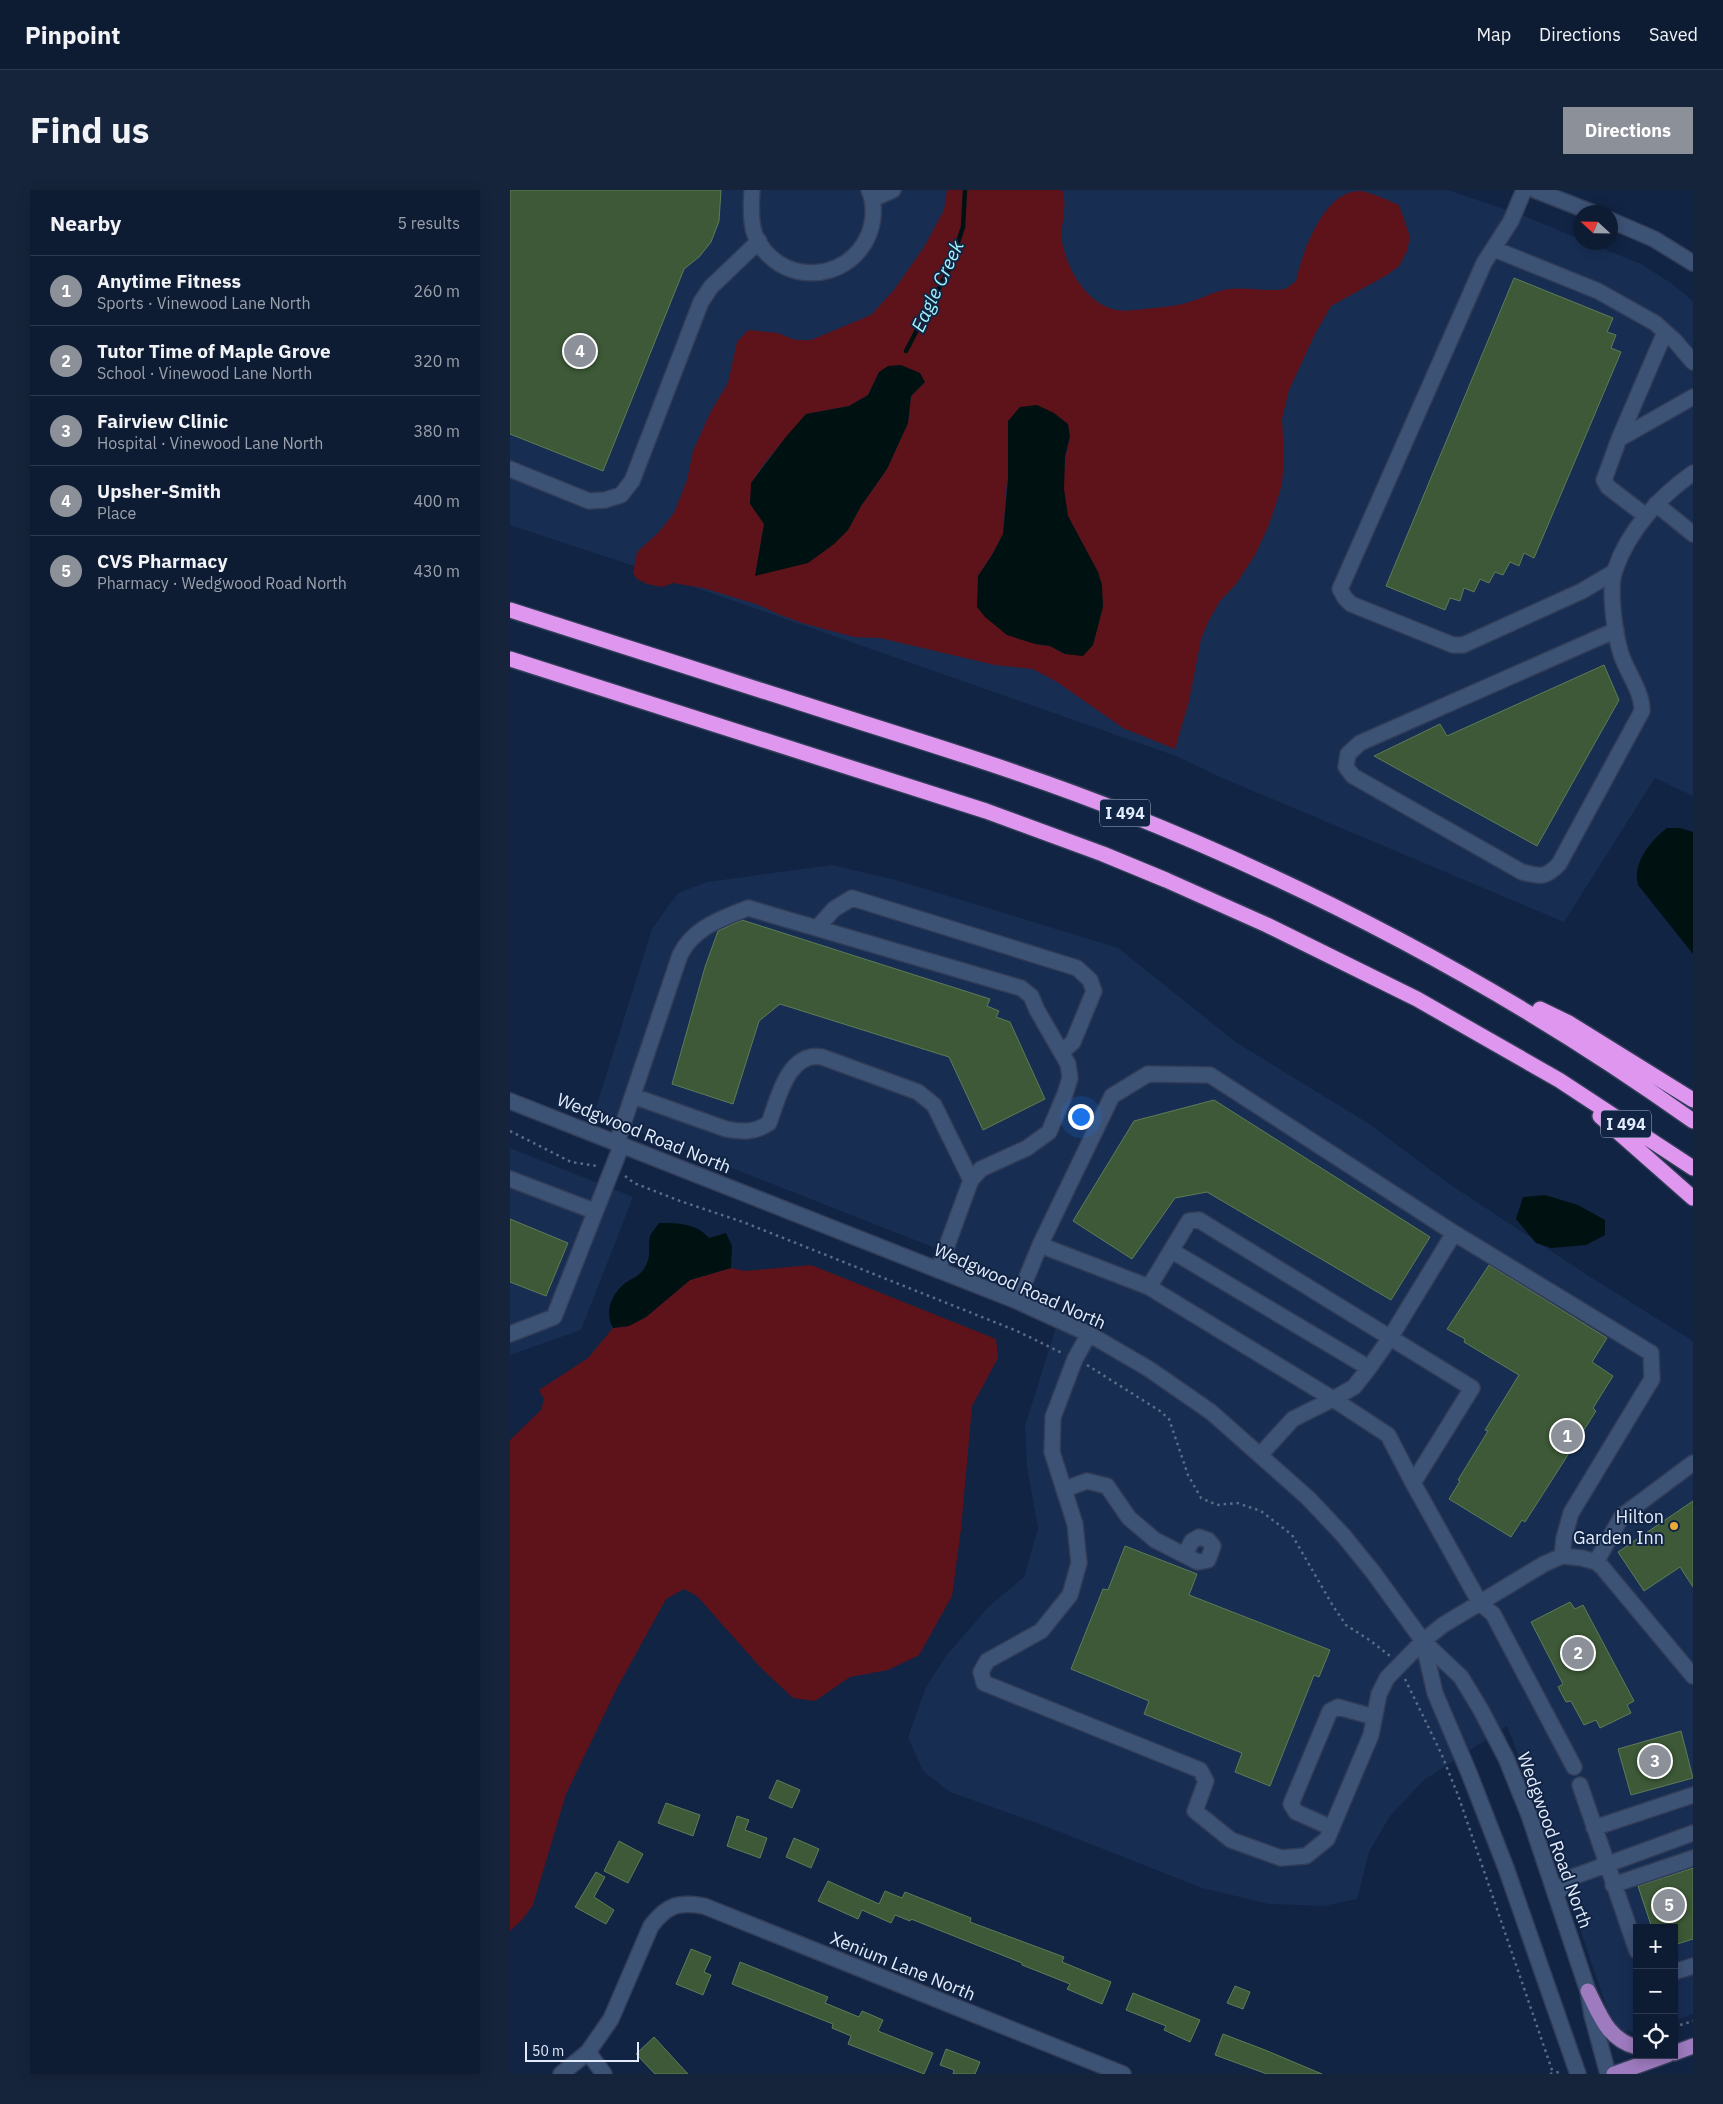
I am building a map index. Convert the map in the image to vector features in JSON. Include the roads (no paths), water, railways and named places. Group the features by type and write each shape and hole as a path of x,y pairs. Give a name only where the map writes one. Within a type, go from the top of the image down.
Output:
{"highway":[{"name":"I 494","path":"510,610 1051,784 1214,850 1322,899 1406,943 1545,1022 1653,1092 1693,1121"},
{"name":"I 494","path":"510,659 986,811 1103,854 1259,921 1408,995 1559,1080 1693,1168"},
{"path":"1406,943 1569,1023 1693,1100"},
{"path":"1559,1080 1693,1198"}],"main road":[{"path":"1588,1991 1611,2034 1633,2046"},
{"path":"1678,2051 1693,2046"},
{"path":"1614,2074 1656,2059"}],"street":[{"path":"752,190 751,206 755,235 766,254 782,266 800,272 822,273 843,266 864,246 873,223 871,194 893,190"},
{"path":"1524,190 1511,222 1484,263 1340,589 1351,604 1453,645 1462,645 1582,591 1614,572"},
{"path":"1535,190 1573,205"},
{"path":"1618,223 1654,239 1693,263"},
{"path":"510,469 590,501 605,500 620,495 632,481 701,302 712,287 759,241"},
{"path":"1494,248 1598,291 1655,323 1693,362"},
{"path":"1646,516 1608,487 1604,480 1665,332"},
{"path":"1620,439 1693,397"},
{"path":"1616,630 1360,743 1348,754 1346,766 1352,776 1522,872 1537,876 1549,874 1559,864 1642,711 1642,701 1621,654 1616,630 1613,610 1614,572 1632,534 1646,516 1656,504 1693,474"},
{"path":"1656,504 1693,534"},
{"path":"817,928 834,909 852,898 1077,968 1090,980 1094,991 1073,1042 1062,1052"},
{"path":"510,1334 554,1317 619,1143 632,1096 680,955 687,941 713,922 748,908 1021,988 1031,996 1062,1052 1068,1064 1070,1078 1066,1094 1048,1132 1027,1148 981,1169 971,1180 938,1270"},
{"path":"632,1096 726,1129 742,1132 752,1131 762,1128 769,1123 794,1065 814,1055 918,1092 934,1106 971,1180"},
{"path":"1017,1301 1040,1245 1112,1096 1148,1074 1210,1075 1454,1233 1651,1353 1652,1379 1571,1513 1564,1538 1562,1556"},
{"name":"Wedgwood Road North","path":"510,1101 1017,1301 1089,1334 1148,1369 1211,1412 1260,1455 1308,1498 1343,1535 1373,1572 1423,1642 1461,1676 1481,1710 1506,1758 1529,1815 1588,1991 1592,2016 1608,2074"},
{"path":"510,1179 594,1210"},
{"path":"1149,1287 1189,1221 1199,1220 1472,1388 1412,1483"},
{"path":"1260,1455 1293,1419 1354,1387 1390,1338 1454,1233"},
{"path":"1040,1245 1149,1287 1388,1434 1412,1483 1480,1603 1493,1614 1574,1767"},
{"path":"1172,1251 1369,1368"},
{"path":"1089,1334 1075,1359 1052,1417 1052,1452 1075,1524 1079,1563 1070,1595 1041,1631 987,1661 981,1672 984,1683 1200,1770 1206,1780 1195,1811 1231,1840 1281,1858 1306,1856 1327,1839 1371,1735 1379,1694 1387,1678 1443,1625 1544,1564 1562,1556 1582,1558 1596,1562 1612,1577 1690,1667"},
{"path":"1596,1562 1622,1516 1693,1463"},
{"path":"1065,1489 1087,1481 1107,1486 1129,1518 1155,1540 1184,1554"},
{"name":"Wedgwood Road North","path":"1423,1642 1435,1694 1503,1859 1578,2074"},
{"path":"1332,1828 1296,1812 1291,1804 1330,1711 1338,1707 1374,1717"},
{"path":"1580,1785 1633,1940"},
{"path":"1594,1828 1693,1795"},
{"path":"1556,1895 1570,1878 1693,1833"},
{"path":"1613,1885 1693,1858"},
{"name":"Xenium Lane North","path":"588,2052 611,2019 651,1926 658,1915 679,1904 704,1906 1124,2074"},
{"path":"1678,1971 1693,1966"},
{"path":"561,2074 588,2052 604,2074"}],"waterway":[{"name":"Eagle Creek","path":"906,351 949,269 963,227 965,190"}],"place":[{"name":"Upsher-Smith","path":"580,351"},
{"name":"Anytime Fitness","path":"1567,1436"},
{"name":"Hilton Garden Inn","path":"1674,1526"},
{"name":"Tutor Time of Maple Grove","path":"1578,1653"},
{"name":"Fairview Clinic","path":"1655,1761"},
{"name":"CVS Pharmacy","path":"1669,1905"}]}
